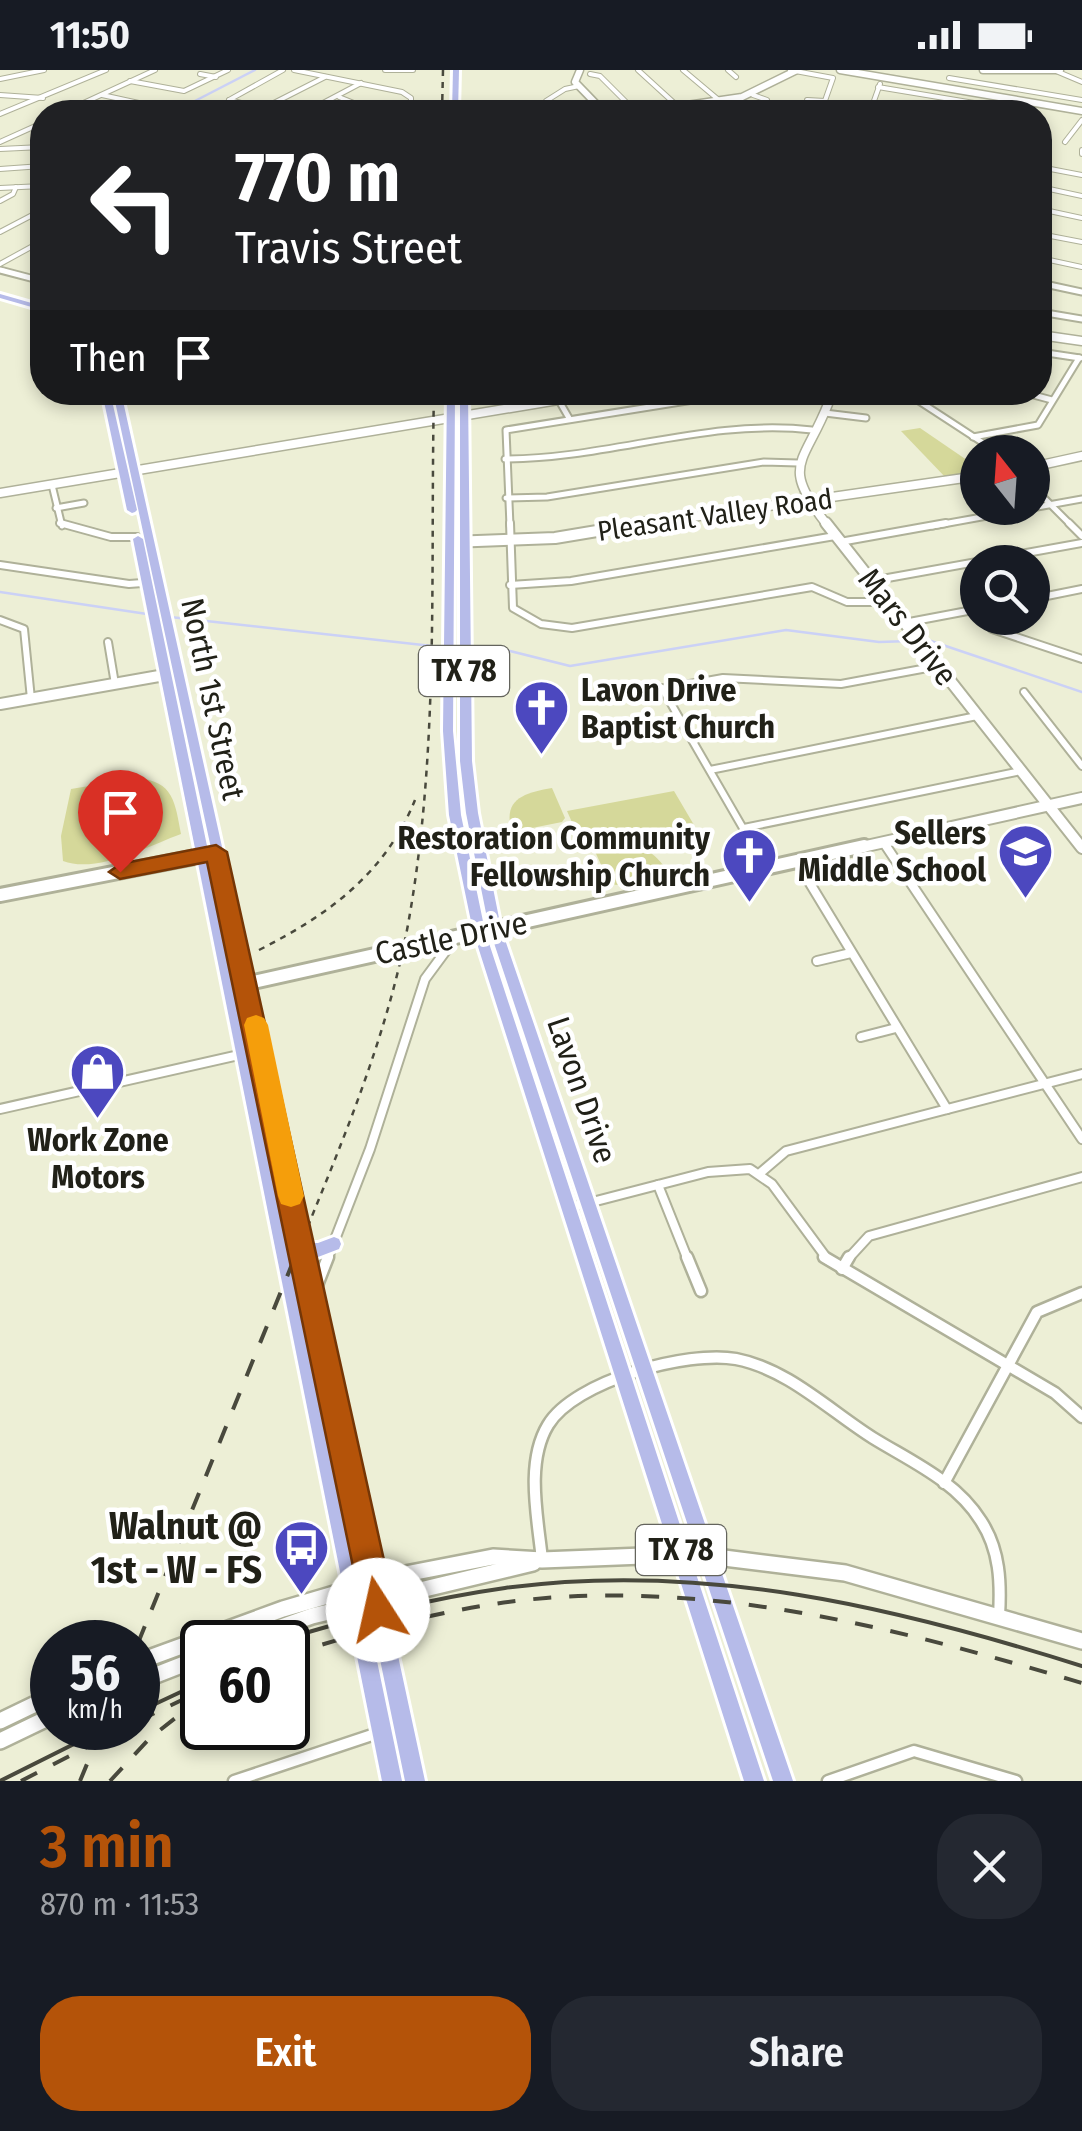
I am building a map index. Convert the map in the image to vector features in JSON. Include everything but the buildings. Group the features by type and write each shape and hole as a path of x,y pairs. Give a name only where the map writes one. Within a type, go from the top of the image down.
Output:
{"main road":[{"path":"456,70 462,100"},
{"path":"458,100 464,70"},
{"path":"0,293 30,302"},
{"name":"North 1st Street","path":"113,405 116,411"},
{"name":"North 1st Street","path":"116,405 238,985 261,1050 301,1325 392,1781"},
{"name":"Lavon Drive","path":"452,405 464,718 487,930 589,1204 783,1781"},
{"name":"Lavon Drive","path":"464,405 448,720 460,846 570,1208 754,1781"},
{"name":"North 1st Street","path":"138,518 138,537 151,582"},
{"name":"North 1st Street","path":"159,615 171,646 171,674"},
{"path":"448,720 464,718"},
{"path":"450,761 458,788 470,794"},
{"name":"North 1st Street","path":"238,985 244,1054 313,1295 414,1781"},
{"path":"302,1250 334,1244"}],"street":[{"path":"0,79 44,70"},
{"path":"38,100 106,70"},
{"path":"91,100 155,70"},
{"path":"130,82 176,91 228,70"},
{"path":"229,100 284,70"},
{"path":"294,70 361,83 410,96 410,100"},
{"path":"385,70 411,72"},
{"path":"580,70 573,78 592,100"},
{"path":"638,70 670,100"},
{"path":"683,70 718,100"},
{"path":"728,70 736,77"},
{"path":"729,100 775,86 794,70 833,78 827,100"},
{"path":"840,70 884,76"},
{"path":"854,70 1019,100"},
{"path":"940,86 958,70"},
{"path":"983,70 1058,70 1082,82"},
{"path":"200,74 216,77"},
{"path":"590,74 600,76 623,100"},
{"path":"279,100 326,76"},
{"path":"873,100 884,76"},
{"path":"950,78 1082,100"},
{"path":"331,100 361,83"},
{"path":"549,100 565,89 579,86"},
{"path":"878,87 953,100"},
{"path":"0,95 43,98"},
{"path":"102,95 124,100"},
{"path":"753,95 767,100"},
{"path":"337,97 345,100"},
{"path":"0,114 30,103"},
{"path":"1052,105 1082,110"},
{"path":"1065,142 1082,120"},
{"path":"0,146 30,129"},
{"path":"0,146 30,147"},
{"path":"0,169 30,167"},
{"path":"1052,168 1082,175"},
{"path":"0,188 30,186"},
{"path":"0,201 14,194 16,187"},
{"path":"1052,190 1082,196"},
{"path":"1052,212 1082,218"},
{"path":"0,232 30,216"},
{"path":"1052,236 1082,242"},
{"path":"0,267 30,248"},
{"path":"1052,261 1082,267"},
{"path":"0,267 30,278"},
{"path":"1052,286 1082,292"},
{"path":"1052,314 1082,320"},
{"path":"1052,335 1082,339"},
{"path":"1052,354 1080,358 1052,400"},
{"path":"0,490 501,405"},
{"path":"561,405 569,418"},
{"path":"656,405 506,430 513,608 527,618 572,628 812,587 847,602 888,602"},
{"path":"506,498 548,497 764,462 798,463 828,405"},
{"path":"925,405 972,435"},
{"path":"980,435 1038,425 1049,405"},
{"path":"826,413 866,418"},
{"path":"505,458 543,458 766,424 812,430"},
{"path":"1050,463 1082,456"},
{"name":"Mars Drive","path":"798,463 807,500 1082,848"},
{"name":"Pleasant Valley Road","path":"457,542 555,538 960,479"},
{"path":"0,490 50,482"},
{"path":"50,482 60,525 111,537 138,537"},
{"path":"510,585 560,582 1082,499"},
{"path":"56,508 84,502"},
{"path":"1051,505 1082,539"},
{"path":"871,581 1082,539"},
{"path":"0,565 129,584 151,582"},
{"path":"1050,595 1082,589"},
{"path":"904,623 960,613"},
{"path":"0,620 19,624 24,630 31,698"},
{"path":"1009,635 1082,660"},
{"path":"108,642 115,684"},
{"path":"623,696 740,677 841,684 938,666"},
{"path":"0,704 171,674"},
{"path":"662,688 766,868"},
{"path":"1024,692 1082,766"},
{"path":"710,770 978,716"},
{"path":"744,828 1021,772"},
{"name":"Castle Drive","path":"238,985 1082,798"},
{"path":"884,843 1082,1140"},
{"path":"0,895 210,854"},
{"path":"797,862 947,1109"},
{"path":"301,1325 383,1113 425,979 457,936"},
{"path":"817,960 851,953"},
{"path":"861,1037 896,1028"},
{"path":"0,1108 261,1050"},
{"path":"759,1174 786,1151 1082,1074"},
{"path":"570,1208 722,1169 750,1169 782,1196 808,1242 822,1256 1055,1393 1082,1417"},
{"path":"842,1269 856,1246 869,1236 1082,1177"},
{"path":"658,1185 702,1291"},
{"path":"944,1484 1038,1312 1082,1293"},
{"path":"542,1560 537,1487 539,1457 548,1426 575,1398 625,1378 703,1359 732,1358 754,1365 944,1484 974,1511 992,1542 1001,1582 999,1616"},
{"path":"273,1620 375,1590 497,1574 542,1560 668,1555 716,1557 845,1574 1082,1641"},
{"path":"294,1620 354,1596"},
{"path":"0,1720 30,1706"},
{"path":"234,1781 402,1726"},
{"path":"0,1741 30,1727"},
{"path":"828,1781 914,1751 1016,1781"}],"green space":[{"path":"920,428 960,455 960,477 947,479 901,431"},
{"path":"137,778 166,789 174,803 181,834 107,861 63,861 61,836 71,789"},
{"path":"552,788 565,818 562,822 512,832 513,805 524,795"},
{"path":"674,791 694,825 605,843 642,848 657,858 669,874 616,885 609,882 592,845 583,847 567,811"}],"waterway":[{"path":"197,100 255,70"},
{"path":"0,592 147,614"},
{"path":"170,617 441,647"},
{"path":"471,648 510,651 570,666 786,630 879,642 911,641"},
{"path":"925,639 1082,692"}],"tram line":[{"path":"310,1632 389,1610 505,1588 652,1580 725,1585 869,1608 1082,1666"},
{"path":"160,1702 180,1692"},
{"path":"0,1781 62,1750"}],"railway":[{"path":"442,100 443,70"},
{"path":"294,1260 373,1056 407,930 425,796 429,729 434,405"},
{"path":"259,950 308,922 352,890 388,850 415,800"},
{"path":"147,1620 295,1257"},
{"path":"310,1649 383,1627 480,1606 546,1598 683,1598 750,1605 884,1630 1082,1683"},
{"path":"160,1710 180,1701"},
{"path":"110,1781 150,1738 180,1714"},
{"path":"21,1781 81,1750"},
{"path":"80,1781 93,1750"}],"slow traffic":[{"path":"256,1025 291,1196"}],"place":[{"name":"Lavon Drive Baptist Church","path":"542,757"},
{"name":"Sellers Middle School","path":"1025,900"},
{"name":"Restoration Community Fellowship Church","path":"749,905"},
{"name":"Work Zone Motors","path":"98,1120"},
{"name":"Walnut @ 1st - W - FS","path":"301,1597"}],"route":[{"path":"120,872 216,852 378,1610"}]}
